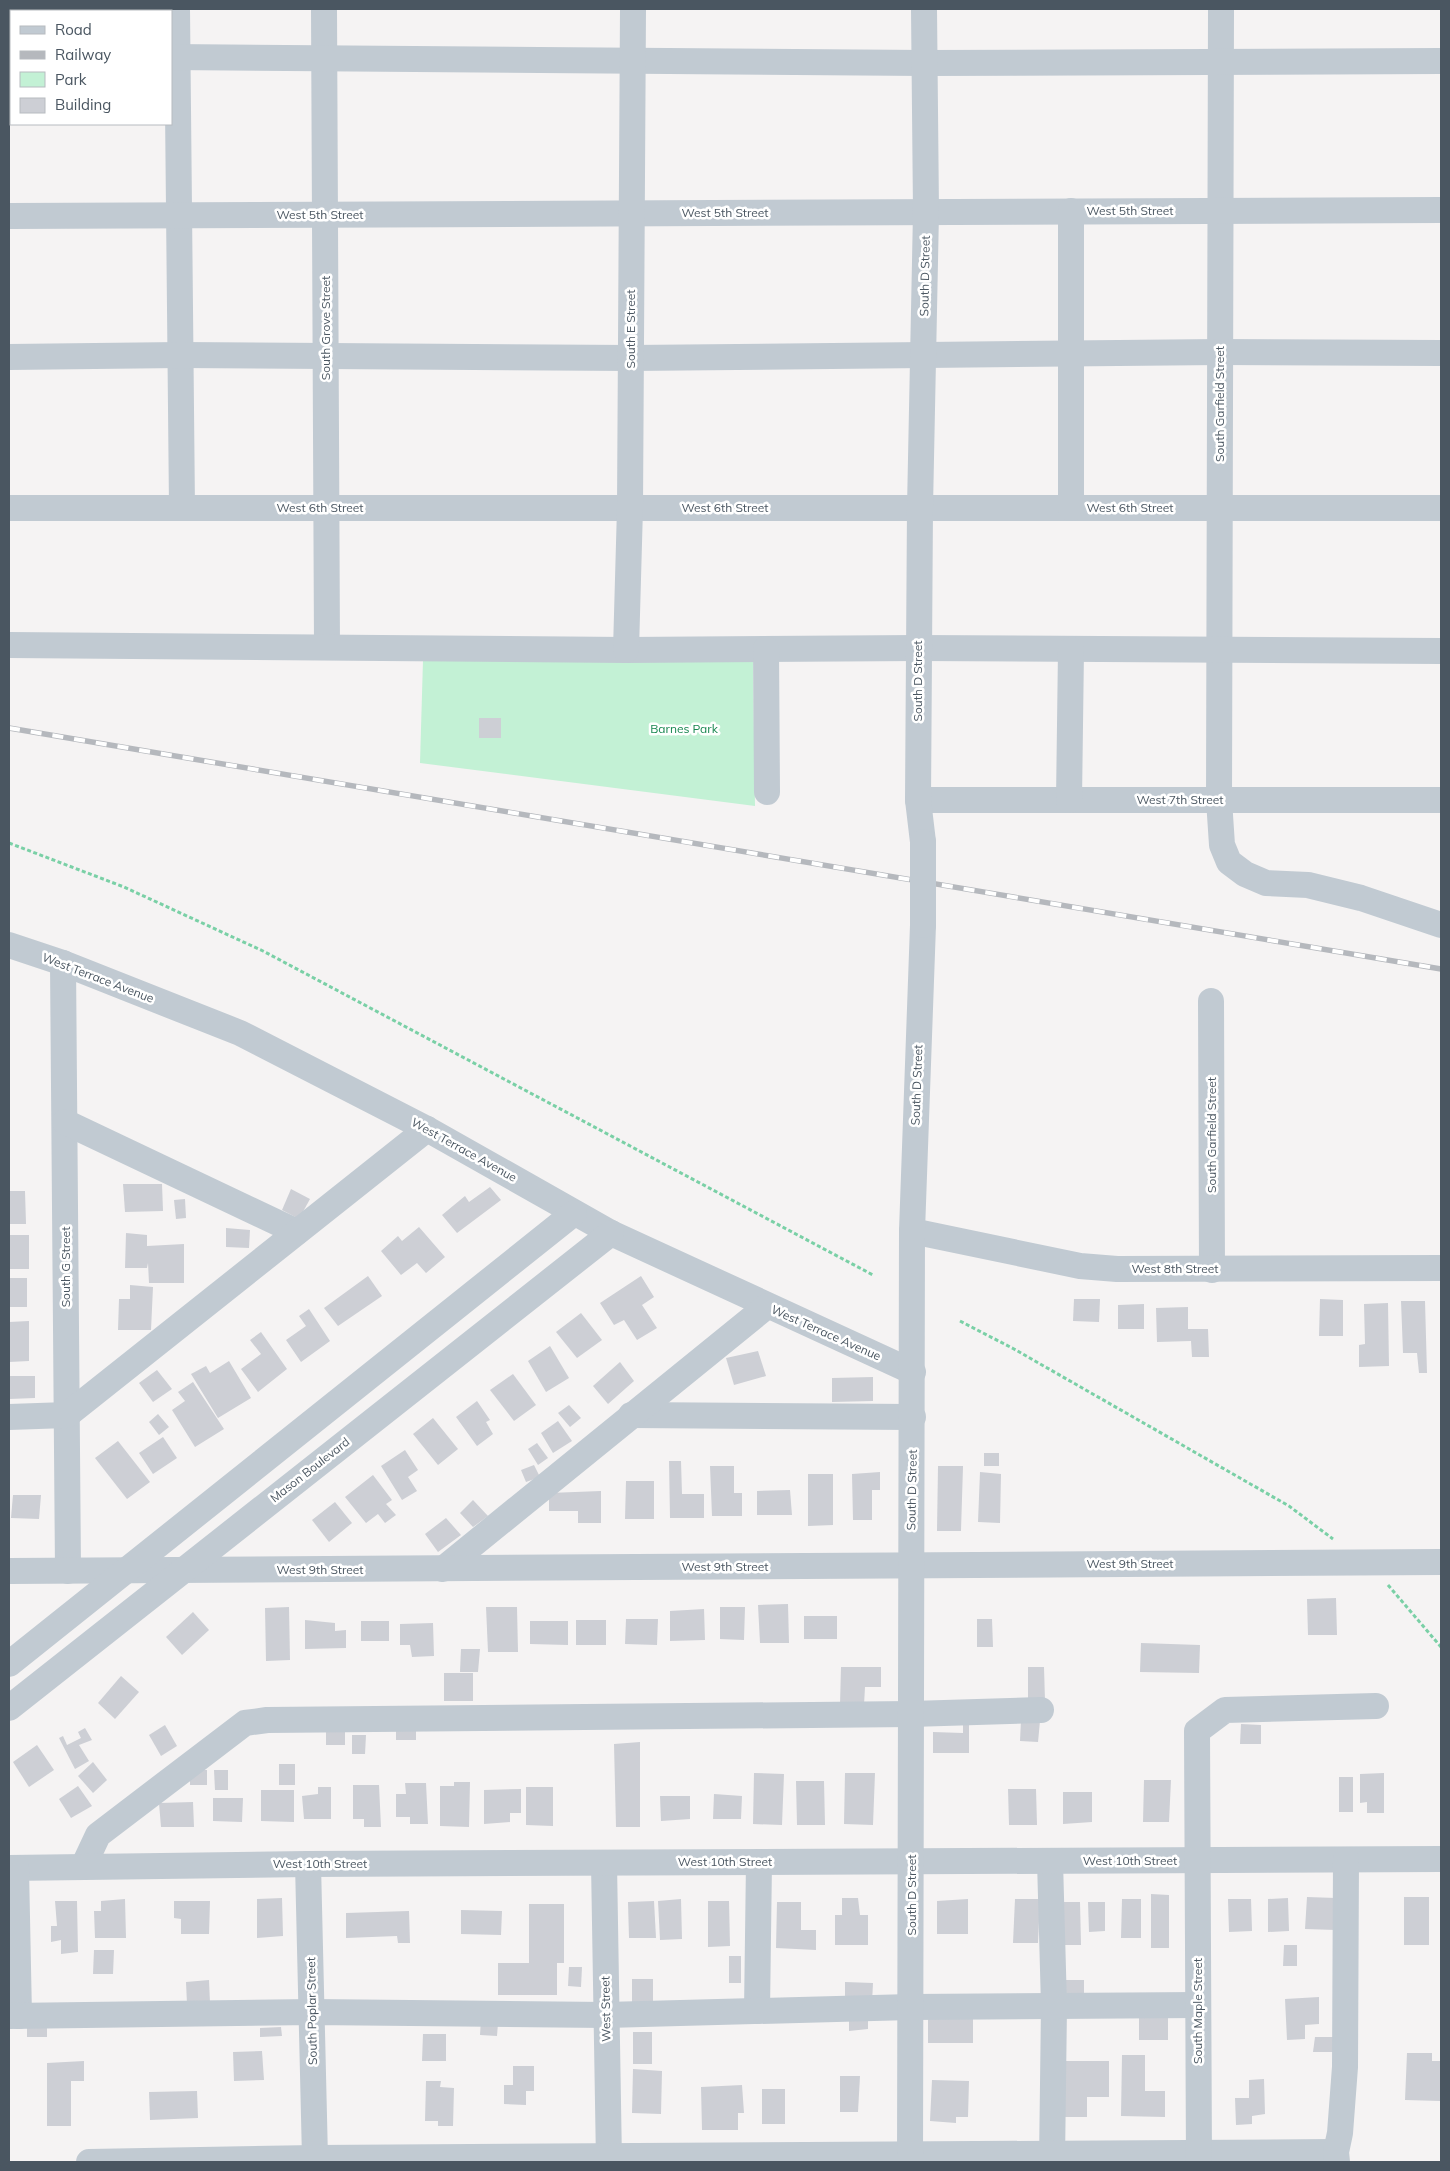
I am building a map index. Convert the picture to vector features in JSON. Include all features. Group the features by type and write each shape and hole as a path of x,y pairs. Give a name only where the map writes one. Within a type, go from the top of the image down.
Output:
{"street":[{"path":"177,9 174,57 179,215 182,508"},
{"name":"South Grove Street","path":"324,9 327,647"},
{"name":"South E Street","path":"626,650 630,508 633,9"},
{"name":"South D Street","path":"910,2158 912,1230 923,925 923,842 918,800 918,648 926,212 924,9"},
{"name":"South Garfield Street","path":"1220,9 1219,800 1222,845 1229,862 1245,874 1266,883 1308,885 1361,898 1441,925"},
{"path":"174,57 924,63 1441,61"},
{"name":"West 5th Street","path":"9,216 1441,210"},
{"path":"1071,508 1072,212"},
{"path":"9,357 180,355 631,358 1220,352 1441,353"},
{"name":"West 6th Street","path":"9,508 1441,508"},
{"path":"9,645 626,650 918,648 1441,651"},
{"path":"766,649 767,792"},
{"path":"1069,800 1072,650"},
{"name":"West 7th Street","path":"918,800 1441,800"},
{"name":"West Terrace Avenue","path":"9,945 63,963 240,1033 427,1128 611,1234 913,1372"},
{"name":"South G Street","path":"63,963 68,1571"},
{"name":"South Garfield Street","path":"1211,1001 1212,1270"},
{"path":"65,1122 297,1232"},
{"path":"9,1417 67,1415 427,1128"},
{"path":"9,1664 574,1213"},
{"name":"West 8th Street","path":"912,1230 1080,1266 1117,1269 1441,1268"},
{"name":"Mason Boulevard","path":"9,1708 611,1234"},
{"path":"443,1569 767,1306"},
{"path":"631,1415 913,1417"},
{"name":"West 9th Street","path":"9,1571 1441,1562"},
{"name":"South Maple Street","path":"1199,2157 1196,1731 1225,1710 1376,1706"},
{"path":"83,1867 98,1835 245,1723 266,1720 911,1714 1041,1710"},
{"name":"West 10th Street","path":"12,1868 308,1864 1441,1859"},
{"path":"89,2162 315,2158 1336,2157 1340,2133 1345,2067 1346,1860"},
{"path":"1050,1861 1054,2006 1052,2158"},
{"path":"757,2011 759,1862"},
{"name":"West Street","path":"604,1863 609,2159"},
{"name":"South Poplar Street","path":"308,1864 315,2158"},
{"path":"12,1868 14,2016 312,2012 606,2015 911,2007 1198,2004"}],"path":[{"path":"9,843 124,887 263,950 873,1275"},
{"path":"960,1321 1014,1349 1289,1506 1334,1540"},
{"path":"1364,1563 1376,1572 1441,1647"}],"green space":[{"name":"Barnes Park","path":"423,660 753,661 755,806 420,763"}],"building":[{"path":"479,718 501,718 501,738 479,738"},
{"path":"123,1184 162,1184 163,1211 125,1212"},
{"path":"490,1187 501,1200 457,1233 442,1215 465,1196 469,1202"},
{"path":"291,1189 310,1199 299,1219 282,1210"},
{"path":"9,1191 25,1191 26,1224 9,1224"},
{"path":"185,1199 186,1218 176,1219 174,1200"},
{"path":"419,1227 445,1257 426,1273 417,1263 401,1275 381,1251 398,1236 402,1241"},
{"path":"226,1228 250,1230 249,1248 226,1247"},
{"path":"126,1233 147,1235 147,1246 184,1244 184,1283 149,1283 148,1263 147,1268 125,1268"},
{"path":"9,1235 29,1235 29,1269 9,1269"},
{"path":"368,1276 382,1296 338,1326 324,1308"},
{"path":"641,1276 654,1297 642,1305 657,1328 637,1340 624,1320 614,1325 600,1303"},
{"path":"9,1278 27,1278 27,1307 9,1307"},
{"path":"130,1285 153,1287 151,1330 118,1330 119,1299 130,1299"},
{"path":"1074,1299 1100,1299 1099,1322 1073,1321"},
{"path":"1320,1299 1343,1300 1343,1336 1319,1336"},
{"path":"1401,1301 1425,1301 1427,1373 1419,1373 1417,1353 1403,1353"},
{"path":"1388,1303 1389,1366 1359,1367 1359,1345 1365,1344 1364,1304"},
{"path":"1144,1304 1144,1329 1118,1329 1118,1305"},
{"path":"1188,1307 1188,1329 1208,1329 1209,1357 1192,1357 1191,1341 1157,1342 1156,1308"},
{"path":"309,1309 330,1341 301,1362 286,1340 306,1326 299,1316"},
{"path":"581,1313 602,1340 577,1358 556,1332"},
{"path":"29,1321 29,1361 9,1362 9,1322"},
{"path":"261,1332 287,1369 258,1392 241,1369 261,1354 250,1340"},
{"path":"550,1346 569,1378 546,1392 528,1361"},
{"path":"758,1351 766,1376 734,1385 726,1358"},
{"path":"229,1361 251,1398 218,1418 191,1374 206,1366 210,1373"},
{"path":"620,1362 634,1381 608,1404 593,1386"},
{"path":"157,1370 172,1389 153,1402 139,1383"},
{"path":"513,1374 536,1405 514,1421 490,1390"},
{"path":"9,1376 35,1376 35,1398 9,1399"},
{"path":"873,1377 873,1401 832,1402 832,1378"},
{"path":"193,1382 224,1429 195,1447 172,1410 185,1401 178,1392"},
{"path":"477,1401 490,1420 486,1422 493,1434 477,1446 456,1417"},
{"path":"569,1405 581,1418 570,1427 558,1413"},
{"path":"158,1414 169,1427 159,1435 149,1422"},
{"path":"433,1418 458,1449 438,1465 413,1434"},
{"path":"558,1421 572,1441 553,1453 541,1433"},
{"path":"163,1437 177,1458 153,1474 139,1453"},
{"path":"118,1441 150,1482 127,1499 95,1458"},
{"path":"537,1443 548,1458 538,1465 528,1449"},
{"path":"405,1450 418,1470 408,1477 417,1491 402,1500 381,1466"},
{"path":"984,1453 999,1453 999,1466 984,1466"},
{"path":"669,1461 681,1461 682,1494 704,1494 704,1518 670,1518"},
{"path":"534,1465 540,1477 526,1482 521,1470"},
{"path":"710,1466 734,1466 734,1493 742,1493 742,1516 712,1516"},
{"path":"938,1466 963,1466 961,1531 937,1531"},
{"path":"880,1472 880,1490 872,1490 872,1520 853,1520 852,1474"},
{"path":"980,1472 1001,1474 1000,1523 978,1522"},
{"path":"808,1474 833,1474 833,1525 808,1526"},
{"path":"373,1475 392,1500 386,1504 396,1515 385,1523 378,1514 366,1523 345,1497"},
{"path":"626,1481 654,1481 654,1519 625,1519"},
{"path":"790,1490 792,1515 757,1515 757,1491"},
{"path":"601,1491 601,1523 578,1523 578,1511 549,1511 549,1493"},
{"path":"13,1495 41,1495 39,1519 11,1518"},
{"path":"473,1500 488,1516 473,1527 460,1513"},
{"path":"335,1502 352,1523 329,1542 312,1520"},
{"path":"446,1518 461,1535 438,1552 425,1534"},
{"path":"1336,1598 1337,1635 1308,1635 1307,1599"},
{"path":"788,1604 789,1643 760,1643 758,1605"},
{"path":"289,1607 290,1660 266,1661 265,1608"},
{"path":"486,1607 517,1607 518,1652 488,1652"},
{"path":"720,1607 745,1607 744,1640 720,1639"},
{"path":"704,1609 705,1640 670,1641 670,1611"},
{"path":"193,1612 209,1630 182,1655 166,1637"},
{"path":"804,1616 837,1616 837,1639 804,1639"},
{"path":"626,1619 658,1619 657,1645 625,1644"},
{"path":"977,1619 992,1619 993,1647 977,1647"},
{"path":"305,1620 335,1623 335,1631 346,1630 346,1648 305,1649"},
{"path":"576,1620 606,1620 606,1645 576,1645"},
{"path":"361,1621 389,1621 389,1641 361,1641"},
{"path":"530,1621 568,1621 568,1645 530,1644"},
{"path":"433,1623 434,1656 412,1657 410,1645 400,1645 400,1624"},
{"path":"1141,1643 1200,1645 1199,1673 1140,1672"},
{"path":"461,1649 480,1649 478,1672 460,1672"},
{"path":"841,1667 881,1667 881,1687 865,1687 864,1705 840,1705"},
{"path":"1028,1667 1044,1667 1045,1701 1028,1701"},
{"path":"444,1673 473,1673 473,1701 444,1701"},
{"path":"121,1676 139,1692 115,1719 98,1703"},
{"path":"1021,1720 1040,1721 1038,1742 1020,1741"},
{"path":"1241,1724 1261,1725 1261,1744 1240,1744"},
{"path":"165,1725 177,1746 161,1756 149,1735"},
{"path":"326,1725 345,1725 345,1745 326,1745"},
{"path":"963,1725 969,1725 969,1753 933,1753 933,1732 963,1733"},
{"path":"396,1726 416,1726 416,1740 396,1740"},
{"path":"85,1728 92,1740 79,1745 89,1761 75,1769 59,1738 63,1736 67,1745 81,1738 78,1732"},
{"path":"352,1735 366,1735 365,1754 352,1754"},
{"path":"640,1742 640,1827 616,1827 614,1744"},
{"path":"37,1745 54,1770 29,1787 13,1762"},
{"path":"93,1762 107,1780 93,1793 78,1776"},
{"path":"279,1764 295,1764 295,1785 279,1785"},
{"path":"190,1770 207,1770 207,1785 190,1785"},
{"path":"214,1770 228,1770 228,1790 215,1790"},
{"path":"754,1773 784,1774 782,1825 753,1824"},
{"path":"845,1773 875,1773 873,1825 844,1824"},
{"path":"1384,1773 1384,1813 1367,1813 1367,1802 1360,1803 1360,1774"},
{"path":"1339,1777 1353,1777 1353,1812 1339,1812"},
{"path":"1144,1780 1171,1780 1169,1822 1143,1822"},
{"path":"796,1781 824,1781 825,1825 797,1825"},
{"path":"454,1782 470,1782 469,1827 440,1826 440,1786 454,1786"},
{"path":"405,1783 426,1783 428,1824 410,1824 410,1817 396,1817 396,1794 406,1794"},
{"path":"353,1785 379,1785 381,1827 364,1827 364,1819 353,1819"},
{"path":"78,1786 92,1806 71,1818 59,1799"},
{"path":"318,1787 331,1787 331,1819 304,1819 302,1796 318,1794"},
{"path":"526,1787 553,1787 553,1826 526,1825"},
{"path":"521,1789 521,1813 510,1813 510,1822 484,1824 484,1790"},
{"path":"1008,1789 1036,1789 1037,1825 1009,1825"},
{"path":"261,1790 294,1790 294,1822 261,1821"},
{"path":"1063,1792 1092,1792 1092,1822 1063,1824"},
{"path":"714,1794 742,1796 741,1819 713,1819"},
{"path":"660,1796 690,1796 690,1819 661,1821"},
{"path":"213,1798 243,1798 242,1822 213,1821"},
{"path":"193,1802 194,1827 161,1827 159,1803"},
{"path":"1151,1894 1169,1895 1169,1948 1151,1948"},
{"path":"1307,1897 1336,1898 1336,1930 1305,1929"},
{"path":"1404,1897 1429,1897 1429,1945 1404,1945"},
{"path":"282,1898 283,1936 257,1938 257,1899"},
{"path":"842,1898 858,1898 860,1915 868,1915 868,1945 835,1945 835,1915 842,1915"},
{"path":"1288,1898 1289,1931 1268,1932 1268,1899"},
{"path":"125,1899 126,1938 95,1938 94,1911 101,1911 101,1901"},
{"path":"681,1899 682,1939 660,1940 658,1901"},
{"path":"968,1899 968,1934 937,1934 937,1901"},
{"path":"1015,1899 1040,1899 1038,1943 1013,1943"},
{"path":"1122,1899 1141,1899 1141,1938 1121,1938"},
{"path":"1228,1899 1251,1899 1252,1931 1229,1932"},
{"path":"55,1901 77,1901 78,1952 61,1954 61,1940 51,1942 51,1926 57,1926"},
{"path":"174,1901 210,1901 209,1934 181,1934 181,1919 174,1918"},
{"path":"654,1901 656,1938 629,1938 628,1902"},
{"path":"708,1901 729,1901 730,1946 708,1947"},
{"path":"777,1902 801,1902 801,1930 816,1930 816,1950 776,1948"},
{"path":"1060,1902 1080,1902 1081,1945 1060,1945"},
{"path":"1088,1902 1105,1902 1105,1931 1089,1932"},
{"path":"529,1904 564,1904 564,1963 557,1963 557,1995 498,1995 498,1963 529,1963"},
{"path":"461,1910 502,1911 501,1935 461,1934"},
{"path":"409,1911 410,1943 398,1943 397,1936 346,1938 346,1913"},
{"path":"1284,1945 1297,1945 1297,1966 1283,1966"},
{"path":"94,1950 114,1950 113,1974 93,1974"},
{"path":"729,1956 741,1956 741,1983 729,1983"},
{"path":"569,1967 582,1967 581,1987 568,1986"},
{"path":"632,1979 653,1979 653,2002 632,2002"},
{"path":"209,1980 210,2003 187,2004 186,1982"},
{"path":"1065,1980 1084,1980 1084,1996 1065,1995"},
{"path":"845,1982 873,1983 872,2003 845,2002"},
{"path":"1319,1997 1319,2024 1305,2025 1305,2039 1287,2040 1285,1999"},
{"path":"868,2016 868,2029 849,2031 849,2018"},
{"path":"1139,2016 1168,2016 1168,2040 1139,2040"},
{"path":"973,2018 973,2043 928,2043 928,2019"},
{"path":"481,2020 498,2023 497,2036 480,2035"},
{"path":"27,2023 47,2023 47,2037 27,2037"},
{"path":"281,2027 282,2036 260,2037 260,2028"},
{"path":"633,2032 652,2032 652,2064 633,2064"},
{"path":"423,2034 446,2034 446,2061 422,2061"},
{"path":"1315,2037 1337,2037 1336,2052 1313,2052"},
{"path":"262,2051 264,2080 234,2081 233,2052"},
{"path":"1407,2053 1432,2053 1432,2061 1441,2061 1441,2101 1405,2100"},
{"path":"1122,2055 1145,2055 1145,2091 1165,2091 1165,2117 1121,2116"},
{"path":"84,2061 84,2081 71,2081 71,2126 47,2126 47,2063"},
{"path":"1065,2061 1109,2061 1109,2097 1087,2097 1087,2117 1065,2117"},
{"path":"513,2066 534,2066 534,2091 526,2091 526,2105 504,2104 504,2085 513,2085"},
{"path":"633,2069 662,2071 661,2114 632,2113"},
{"path":"840,2076 860,2076 858,2112 840,2112"},
{"path":"1264,2079 1265,2114 1252,2116 1252,2124 1236,2125 1235,2098 1249,2098 1249,2080"},
{"path":"932,2080 969,2081 968,2117 956,2117 956,2123 930,2121"},
{"path":"426,2081 441,2081 440,2087 454,2088 453,2126 438,2126 438,2121 425,2121"},
{"path":"742,2085 744,2113 738,2113 738,2130 702,2130 701,2087"},
{"path":"762,2089 785,2089 785,2124 762,2124"},
{"path":"197,2091 198,2118 150,2120 149,2092"}],"railway":[{"path":"9,728 1441,969"}]}
